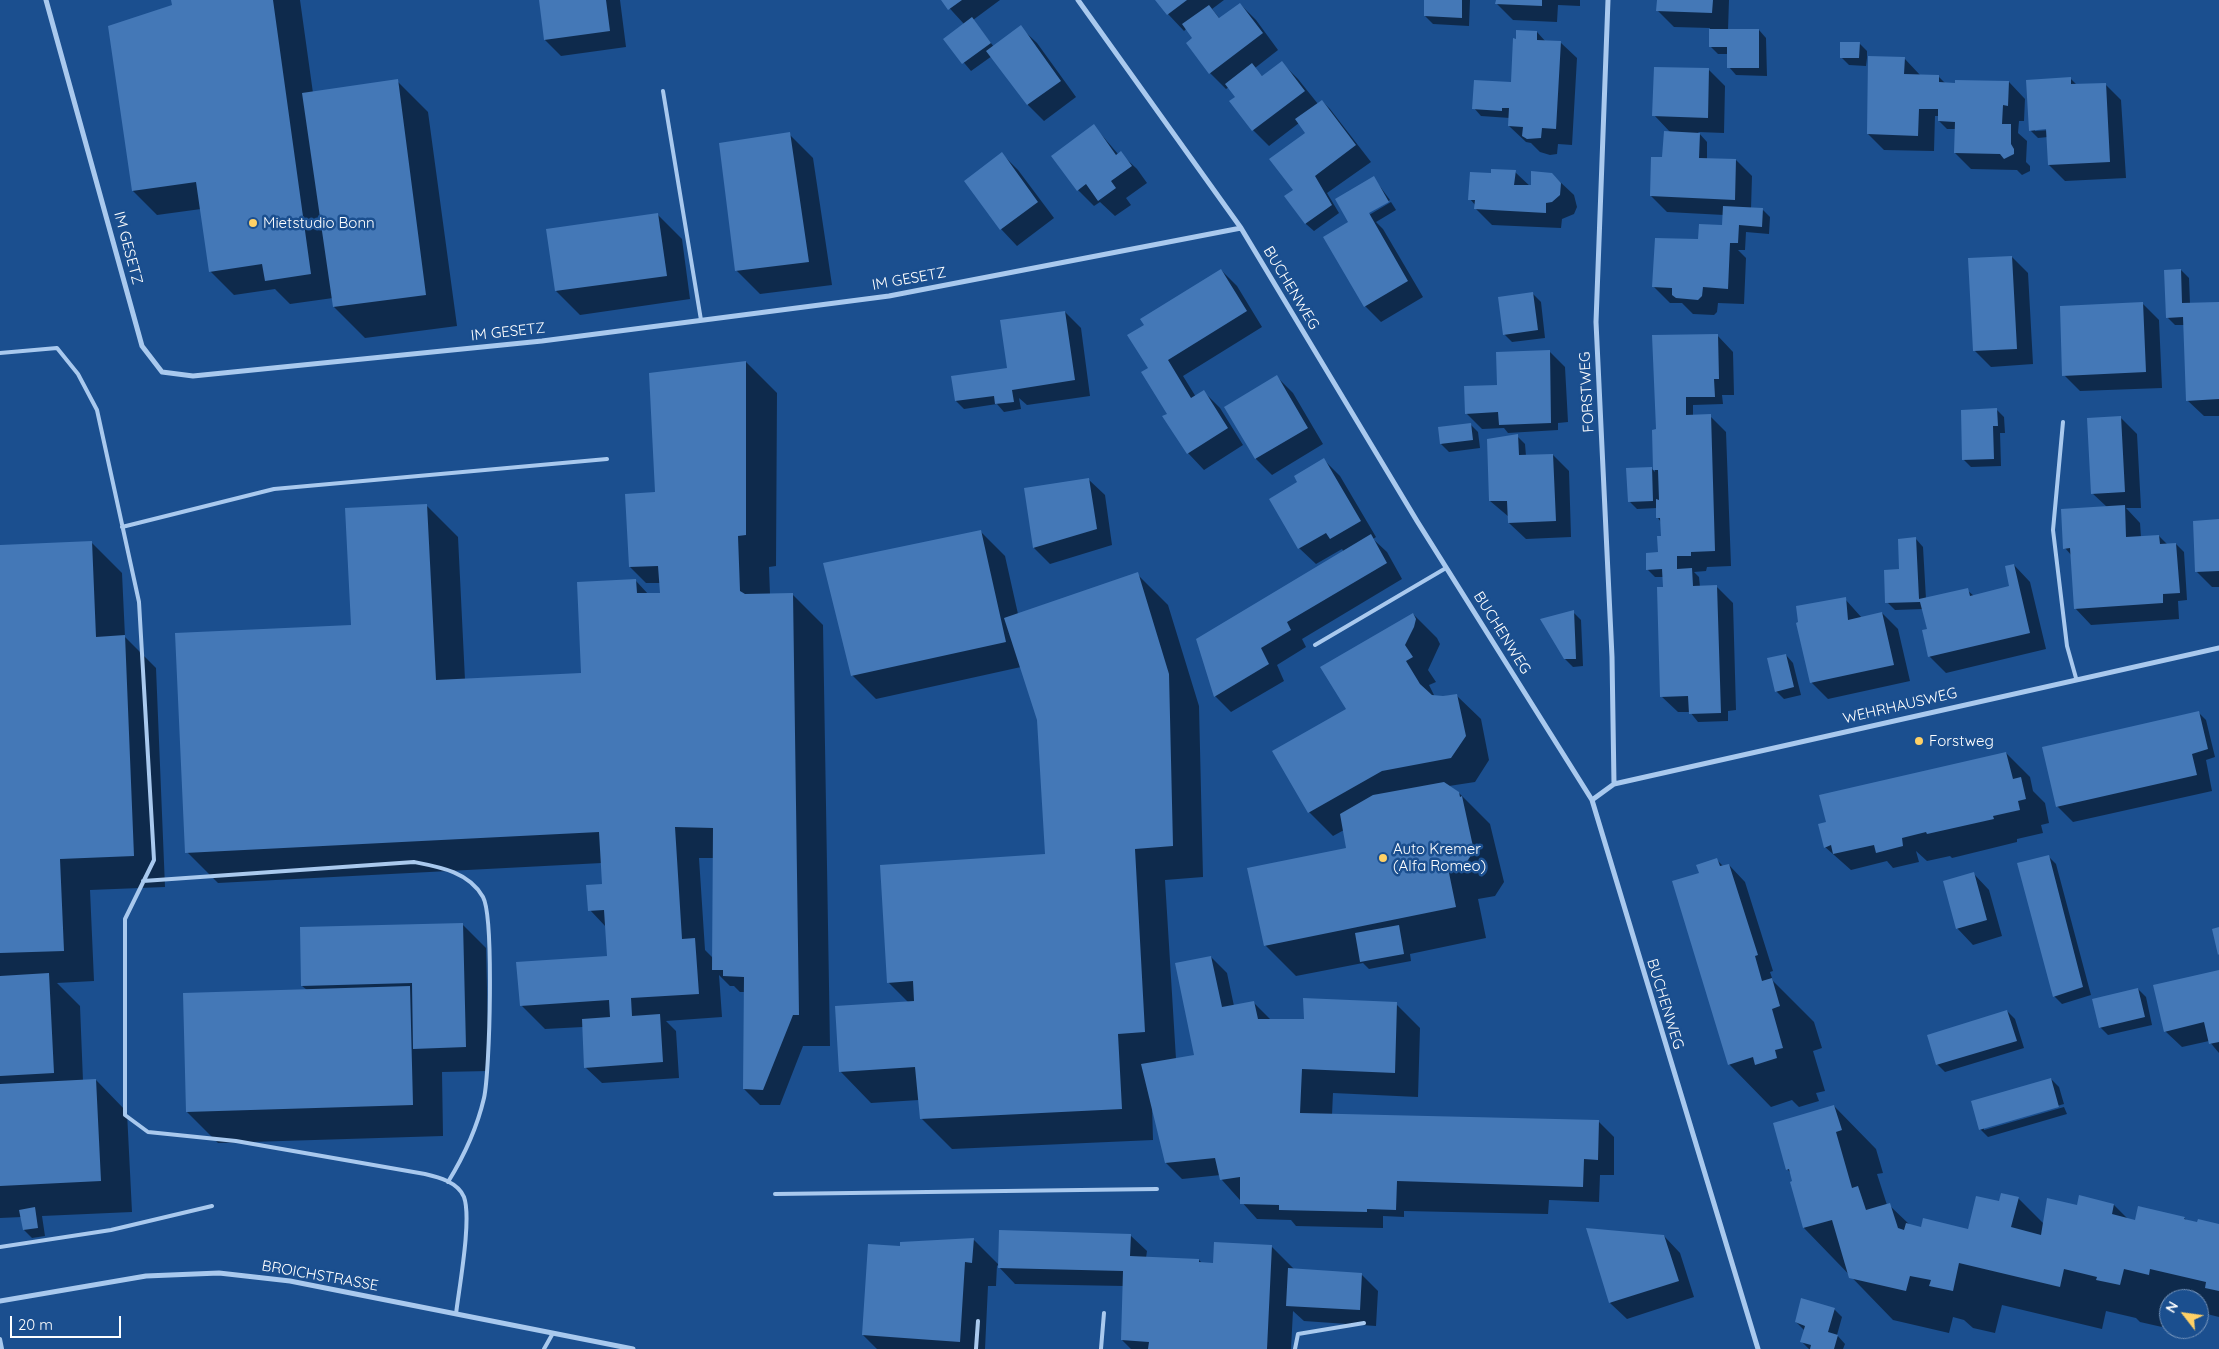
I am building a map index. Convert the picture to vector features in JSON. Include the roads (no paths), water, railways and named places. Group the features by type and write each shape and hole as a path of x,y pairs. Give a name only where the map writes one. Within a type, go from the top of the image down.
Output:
{"street":[{"name":"IM GESETZ","path":"46,0 142,346 162,372 193,376 542,341 889,296 1241,228"},
{"name":"BUCHENWEG","path":"1078,0 1241,228 1446,568 1592,800 1758,1349"},
{"name":"FORSTWEG","path":"1608,0 1596,322 1612,657 1614,784"},
{"name":"WEHRHAUSWEG","path":"1592,800 1614,784 2076,678 2219,648"},
{"name":"BROICHSTRASSE","path":"0,1301 146,1276 218,1273 290,1281 633,1349"}],"lane":[{"path":"663,91 701,320"},
{"path":"0,353 57,348 78,374 97,410 139,612 154,860 125,919 125,1115 148,1132 236,1140 425,1174 448,1182 464,1196 466,1211 456,1314"},
{"path":"2063,422 2053,530 2067,646 2076,678"},
{"path":"122,527 274,489 607,459"},
{"path":"1315,645 1446,568"},
{"path":"143,881 414,862 447,868 468,880 483,898 488,923 489,1059 484,1097 473,1134 448,1182"},
{"path":"775,1194 1157,1189"},
{"path":"0,1247 111,1230 212,1206"},
{"path":"1101,1349 1104,1313"},
{"path":"976,1349 978,1321"},
{"path":"1295,1349 1298,1334 1364,1323"},
{"path":"544,1349 554,1333"},
{"path":"0,1339 2,1349"}],"place":[{"name":"Mietstudio Bonn","path":"253,223"},
{"name":"Forstweg","path":"1919,741"},
{"name":"Auto Kremer (Alfa Romeo)","path":"1383,858"}]}
